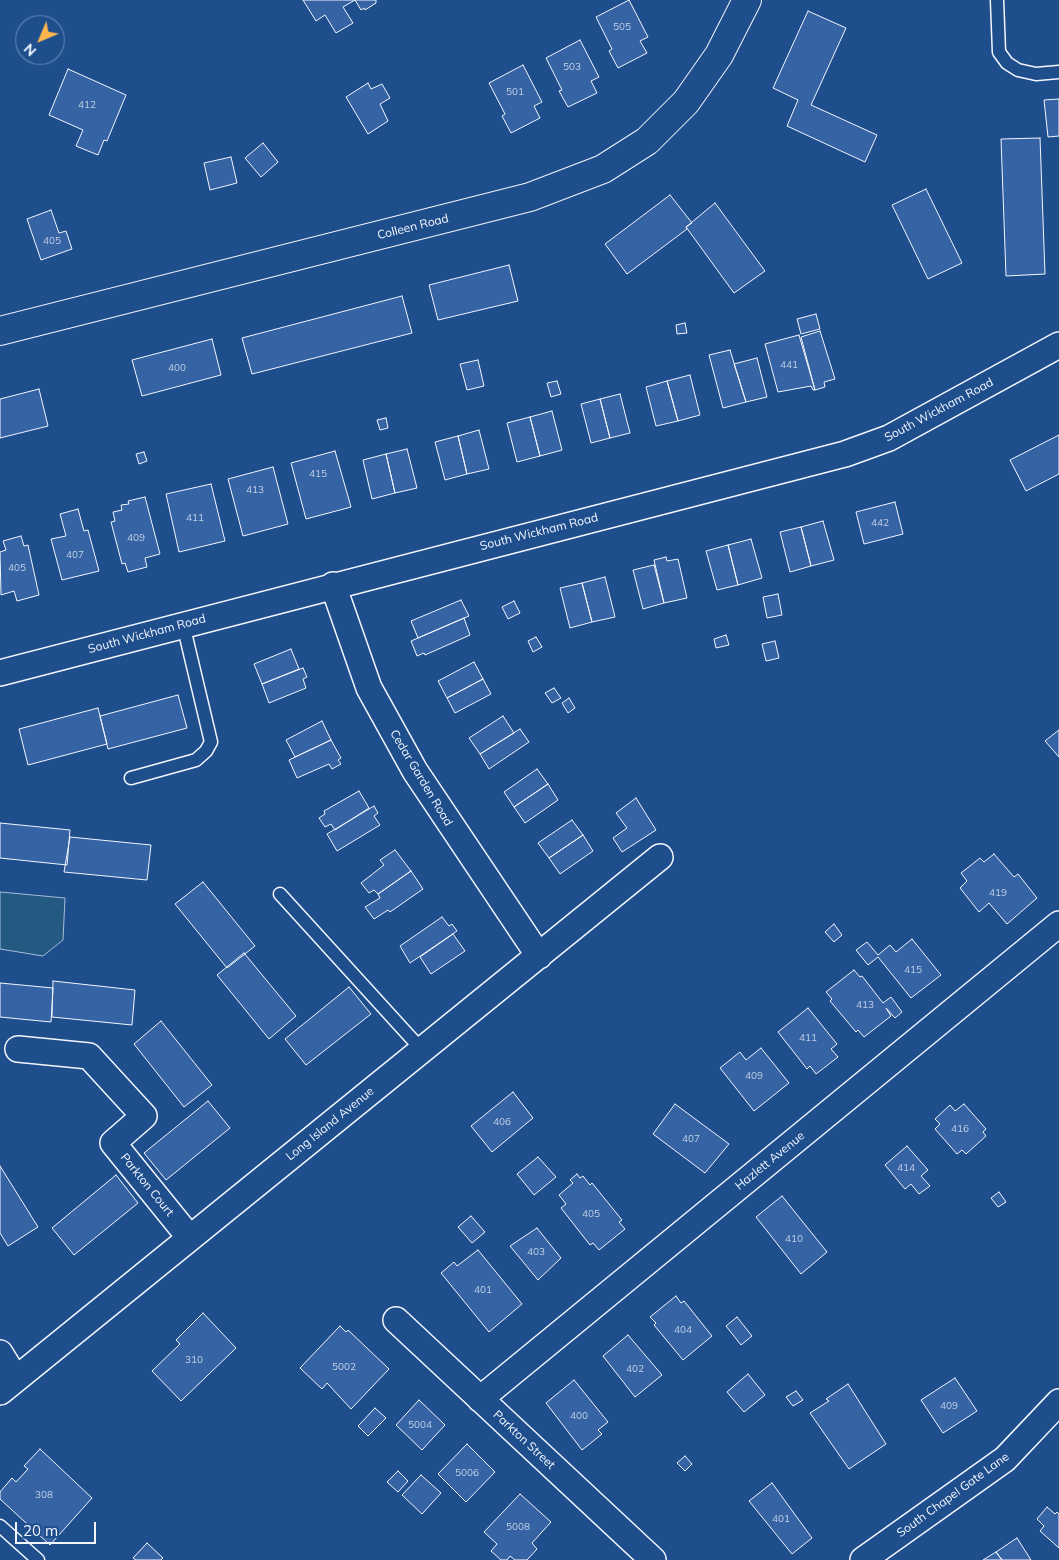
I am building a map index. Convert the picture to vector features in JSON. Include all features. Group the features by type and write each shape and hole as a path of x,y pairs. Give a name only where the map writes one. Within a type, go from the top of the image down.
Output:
{"street":[{"name":"Colleen Road","path":"0,331 530,197 603,169 647,141 686,102 719,55 747,0"},
{"name":"South Wickham Road","path":"0,673 333,585 845,454 889,438 1059,345"},
{"name":"Cedar Garden Road","path":"333,585 369,688 410,763 467,852 539,956"},
{"name":"Long Island Avenue","path":"8,1385 660,857"},
{"name":"Hazlett Avenue","path":"480,1398 1059,924"},
{"name":"Parkton Court","path":"18,1049 89,1056 144,1116 113,1143 190,1238"},
{"name":"Parkton Street","path":"396,1320 653,1560"},
{"path":"0,1353 8,1385"},
{"name":"South Chapel Gate Lane","path":"863,1560 1005,1459 1059,1402"}],"lane":[{"path":"997,0 1000,52 1007,63 1018,70 1036,74 1059,72"},
{"path":"130,778 196,760 206,752 211,742 184,624"},
{"path":"280,894 422,1050"},
{"path":"0,1526 38,1560"}],"shaded area":[{"path":"0,892 65,898 63,940 43,956 0,949"}],"building":[{"path":"303,0 355,0 343,7 353,23 336,33 325,15 316,21"},
{"path":"355,0 376,0 376,3 365,10 364,8 361,10"},
{"path":"629,0 648,37 640,41 647,53 618,68 609,51 612,49 596,17"},
{"path":"808,11 846,28 811,105 877,135 865,162 787,126 798,100 773,88"},
{"path":"580,40 599,77 591,81 597,93 568,107 559,91 562,90 546,58"},
{"path":"523,65 542,102 534,106 540,118 511,133 502,116 505,114 489,83"},
{"path":"68,69 126,95 107,141 104,140 98,155 76,146 83,130 49,115"},
{"path":"368,83 371,89 382,84 390,98 380,104 388,121 368,134 346,97"},
{"path":"1059,99 1059,136 1048,137 1044,100"},
{"path":"1040,138 1045,274 1006,276 1001,139"},
{"path":"263,143 278,162 261,177 245,158"},
{"path":"231,157 237,183 210,190 204,163"},
{"path":"926,189 962,263 928,279 892,205"},
{"path":"670,195 692,223 686,227 687,229 627,274 605,244"},
{"path":"715,203 765,271 734,293 686,227"},
{"path":"51,210 59,233 66,231 72,249 41,260 27,219"},
{"path":"509,265 518,301 438,320 429,285"},
{"path":"402,296 412,333 252,374 242,338"},
{"path":"816,314 820,329 801,334 797,319"},
{"path":"685,323 687,333 677,334 676,325"},
{"path":"820,331 835,379 824,382 825,387 815,390 801,337"},
{"path":"799,335 815,390 811,386 778,392 765,344"},
{"path":"212,339 221,375 142,396 132,360"},
{"path":"730,350 746,402 723,408 709,355"},
{"path":"757,358 767,397 746,402 734,364"},
{"path":"478,360 484,386 467,390 460,364"},
{"path":"690,375 700,415 678,421 667,381"},
{"path":"557,381 561,394 551,397 547,383"},
{"path":"667,381 678,421 656,426 646,387"},
{"path":"39,389 48,426 0,438 0,399"},
{"path":"620,394 630,433 610,438 600,399"},
{"path":"600,399 610,438 591,443 581,404"},
{"path":"552,411 562,450 540,456 530,417"},
{"path":"530,417 540,456 517,462 507,423"},
{"path":"386,418 388,428 380,430 377,420"},
{"path":"479,430 489,469 467,474 458,436"},
{"path":"1059,435 1059,474 1026,491 1010,460"},
{"path":"458,436 467,474 445,480 435,442"},
{"path":"407,449 417,488 395,493 386,454"},
{"path":"335,451 351,507 306,519 291,463"},
{"path":"144,452 147,461 139,464 136,454"},
{"path":"386,454 395,493 372,499 363,460"},
{"path":"273,467 288,524 243,536 228,479"},
{"path":"211,484 225,541 179,552 166,494"},
{"path":"145,497 160,554 145,558 147,567 128,572 125,563 122,564 111,522 115,521 113,512 122,510 121,505 129,504 128,501"},
{"path":"895,502 903,534 864,544 856,512"},
{"path":"78,509 84,531 88,530 99,571 62,580 51,539 66,536 60,514"},
{"path":"823,521 834,560 811,566 801,527"},
{"path":"801,527 811,566 790,572 780,532"},
{"path":"21,536 24,546 28,545 39,595 17,601 14,591 1,595 0,552 6,550 3,541"},
{"path":"751,539 762,578 738,585 728,545"},
{"path":"728,545 738,585 717,590 706,551"},
{"path":"666,557 667,561 678,559 687,598 664,603 654,560"},
{"path":"654,565 664,603 643,609 633,570"},
{"path":"605,577 615,617 592,622 582,583"},
{"path":"582,583 592,622 570,628 560,588"},
{"path":"778,594 782,615 767,618 763,597"},
{"path":"461,600 469,616 418,638 411,621"},
{"path":"514,601 520,613 508,619 502,607"},
{"path":"464,618 470,635 425,655 424,653 417,656 411,641"},
{"path":"726,635 729,645 716,648 714,639"},
{"path":"536,637 542,647 533,652 528,641"},
{"path":"775,641 779,658 766,661 762,644"},
{"path":"291,649 299,669 262,684 254,664"},
{"path":"474,662 483,679 447,698 438,681"},
{"path":"303,668 307,677 303,679 306,688 269,703 262,684"},
{"path":"483,679 491,694 455,713 447,698"},
{"path":"554,688 561,698 552,703 545,693"},
{"path":"178,695 187,728 108,749 100,716"},
{"path":"569,698 575,708 568,713 562,703"},
{"path":"98,708 107,744 28,765 19,729"},
{"path":"503,716 514,733 480,754 469,738"},
{"path":"322,721 331,740 295,757 286,740"},
{"path":"520,729 529,742 489,769 480,754"},
{"path":"1059,730 1059,757 1045,741"},
{"path":"331,740 341,758 338,760 341,764 332,769 329,764 297,778 289,760"},
{"path":"537,769 548,784 514,807 504,792"},
{"path":"548,784 558,800 525,823 514,807"},
{"path":"359,791 369,808 335,830 331,824 325,827 319,818 325,814 324,811"},
{"path":"636,798 656,830 622,852 613,838 627,828 616,813"},
{"path":"374,806 378,813 374,816 380,825 337,851 327,834"},
{"path":"572,820 583,835 549,858 538,843"},
{"path":"0,823 70,830 67,865 0,858"},
{"path":"583,835 593,851 560,874 549,858"},
{"path":"70,837 151,845 147,880 64,872"},
{"path":"395,850 411,871 378,894 374,890 369,893 361,883 384,865 380,860"},
{"path":"994,854 1014,877 1018,874 1037,898 1007,924 989,903 979,912 960,888 967,881 961,873 980,858 984,862"},
{"path":"411,871 423,889 390,912 388,910 374,919 365,907 380,898 378,894"},
{"path":"203,882 255,946 227,968 175,904"},
{"path":"442,917 449,926 452,924 457,931 410,963 400,946"},
{"path":"834,924 842,935 834,942 825,932"},
{"path":"453,934 465,951 431,974 420,957"},
{"path":"912,939 941,975 911,998 878,957 868,965 856,950 867,942 878,955 890,945 896,952"},
{"path":"244,953 296,1016 269,1039 217,975"},
{"path":"854,970 860,977 862,976 883,1003 891,997 902,1012 895,1018 886,1008 891,1016 864,1037 858,1030 856,1032 830,1001 832,999 826,992"},
{"path":"53,981 135,990 132,1025 52,1017"},
{"path":"0,983 53,988 51,1022 0,1017"},
{"path":"349,987 371,1014 306,1065 285,1039"},
{"path":"808,1008 837,1044 831,1049 838,1057 816,1074 810,1066 807,1069 778,1032"},
{"path":"161,1021 212,1085 184,1107 134,1044"},
{"path":"761,1048 789,1083 754,1111 720,1068 740,1052 746,1060"},
{"path":"513,1092 533,1118 492,1152 471,1126"},
{"path":"208,1101 230,1128 166,1180 144,1153"},
{"path":"675,1104 729,1144 705,1173 653,1134"},
{"path":"964,1104 986,1129 983,1132 986,1136 966,1154 962,1150 957,1154 935,1129 940,1124 935,1119 950,1105 955,1111"},
{"path":"907,1146 928,1170 921,1176 930,1186 919,1194 911,1184 905,1189 885,1165"},
{"path":"538,1157 556,1177 534,1195 517,1174"},
{"path":"0,1166 38,1227 8,1246 0,1233"},
{"path":"577,1174 580,1178 583,1176 590,1185 592,1183 622,1220 619,1222 625,1229 599,1250 593,1243 590,1245 561,1208 566,1204 559,1195 573,1183 570,1180"},
{"path":"116,1175 138,1203 74,1255 52,1228"},
{"path":"999,1192 1006,1202 998,1207 991,1198"},
{"path":"782,1196 827,1252 801,1274 756,1217"},
{"path":"471,1216 485,1232 472,1243 458,1227"},
{"path":"537,1228 561,1258 538,1280 510,1246"},
{"path":"478,1250 522,1304 489,1332 441,1273 454,1262 457,1266"},
{"path":"676,1296 681,1303 684,1301 712,1336 683,1360 654,1325 656,1323 650,1317"},
{"path":"203,1313 236,1348 181,1401 152,1371 180,1344 176,1340"},
{"path":"737,1317 752,1336 741,1345 726,1326"},
{"path":"340,1326 346,1332 348,1330 389,1369 351,1409 327,1383 322,1389 300,1368"},
{"path":"628,1335 662,1375 635,1397 603,1356"},
{"path":"748,1374 765,1395 744,1412 727,1392"},
{"path":"955,1378 977,1411 943,1433 921,1400"},
{"path":"574,1380 608,1422 598,1430 602,1434 582,1450 546,1403"},
{"path":"848,1384 886,1444 849,1469 810,1413 829,1401 826,1399"},
{"path":"796,1391 803,1400 793,1406 786,1397"},
{"path":"419,1400 445,1425 422,1450 396,1425"},
{"path":"375,1408 386,1418 368,1436 358,1426"},
{"path":"467,1444 495,1472 466,1502 438,1474"},
{"path":"40,1449 92,1498 50,1545 0,1499 0,1492 12,1478 16,1482 28,1469 24,1466"},
{"path":"685,1456 692,1464 685,1471 677,1463"},
{"path":"398,1471 408,1481 398,1492 387,1482"},
{"path":"421,1475 441,1493 422,1514 402,1495"},
{"path":"772,1483 812,1538 792,1554 749,1501"},
{"path":"520,1494 551,1522 532,1543 537,1549 527,1560 515,1560 510,1556 507,1560 501,1560 491,1551 497,1544 484,1532"},
{"path":"1047,1507 1055,1514 1057,1512 1059,1514 1059,1548 1040,1531 1044,1526 1037,1519"},
{"path":"1017,1538 1031,1560 1002,1560 996,1552"},
{"path":"147,1543 163,1558 161,1560 136,1560 133,1558"},
{"path":"996,1552 1002,1560 983,1560"}]}
